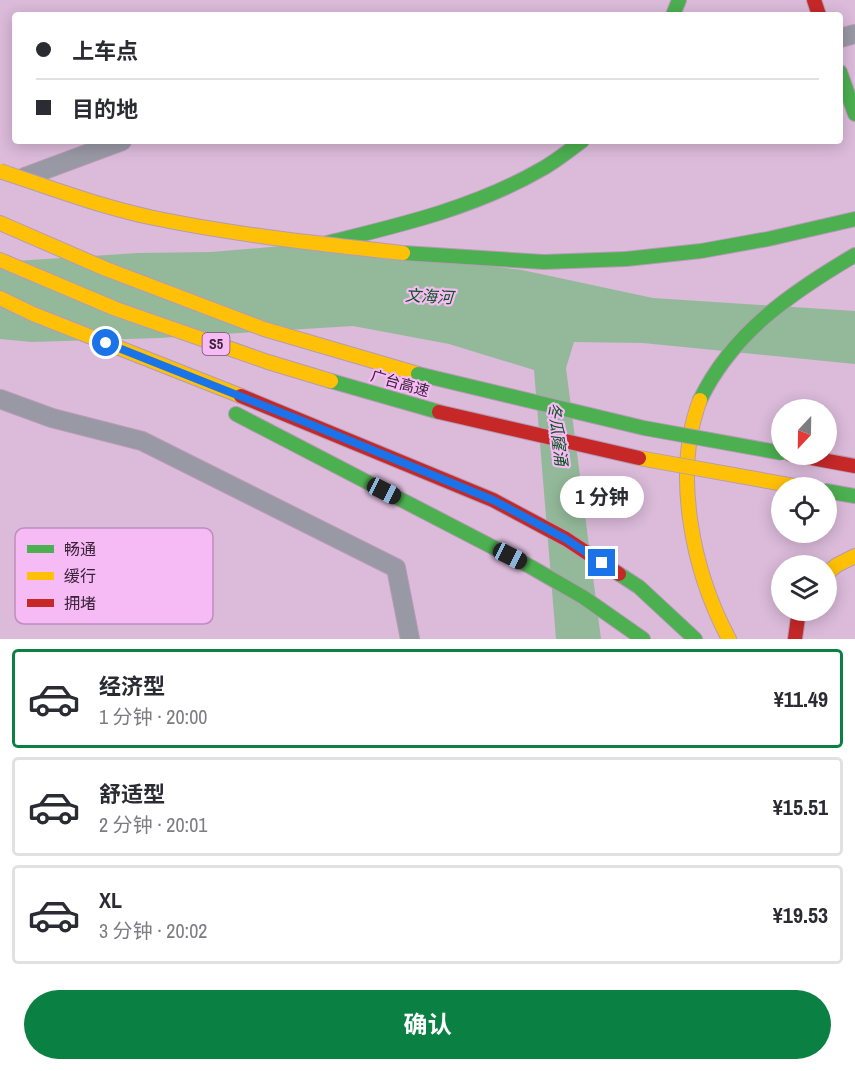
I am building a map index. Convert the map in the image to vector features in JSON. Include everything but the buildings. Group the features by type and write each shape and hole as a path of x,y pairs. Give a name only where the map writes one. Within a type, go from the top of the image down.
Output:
{"highway":[{"path":"843,80 855,114"},
{"path":"324,244 419,220 477,201 541,170 578,144"},
{"path":"0,171 102,205 209,228 404,253 544,262 626,259 701,251 768,239 855,219"},
{"name":"广台高速","path":"0,223 106,269 264,329 418,374 644,429 771,451"},
{"path":"729,639 715,615 694,549 688,449 699,401 716,370 745,334 784,300 855,255"},
{"name":"广台高速","path":"0,260 116,309 268,362 439,412 654,461 771,482"},
{"path":"0,298 493,500 566,539 639,587 695,639"},
{"path":"89,336 194,392"},
{"path":"225,408 531,567 583,597 643,639"},
{"path":"837,463 855,466"},
{"path":"837,493 855,496"},
{"path":"837,565 855,556"},
{"path":"795,639 797,621"}],"street":[{"path":"0,186 114,144"},
{"path":"0,399 52,418 142,441 396,568 410,639"}],"water":[{"path":"318,243 522,270 653,298 855,311 855,364 643,343 574,342 566,368 601,639 556,639 534,370 449,344 353,326 159,338 32,342 0,339 0,262 138,253 211,252"}],"traffic: fast":[{"path":"674,12 679,0"},
{"path":"843,80 855,114"},
{"path":"327,243 436,214 489,195 546,167 578,144"},
{"path":"626,259 701,251 768,239 855,219"},
{"path":"403,253 544,262 626,259"},
{"path":"700,400 713,376 746,334 787,299 855,255"},
{"path":"418,374 644,428 771,451"},
{"path":"331,381 439,412"},
{"path":"236,414 531,567 583,597 643,639"},
{"path":"837,493 855,496"},
{"path":"619,574 639,587 695,639"}],"traffic: slow":[{"path":"0,171 134,214 247,234 403,253"},
{"path":"0,223 106,269 264,329 418,374"},
{"path":"0,260 116,309 268,362 331,381"},
{"path":"0,298 33,314 241,396"},
{"path":"700,400 692,429 688,459 687,490 690,522 705,584 729,639"},
{"path":"639,458 771,482"},
{"path":"837,565 855,556"}],"traffic: jam":[{"path":"814,0 818,12"},
{"path":"241,396 493,500 566,539 619,574"},
{"path":"439,412 639,458"},
{"path":"837,463 855,466"},
{"path":"795,639 797,621"}],"route":[{"path":"106,343 493,500 566,539 602,563"}],"water label":[{"name":"文海河","path":"429,296"},
{"name":"冬瓜窿涌","path":"558,434"}]}
